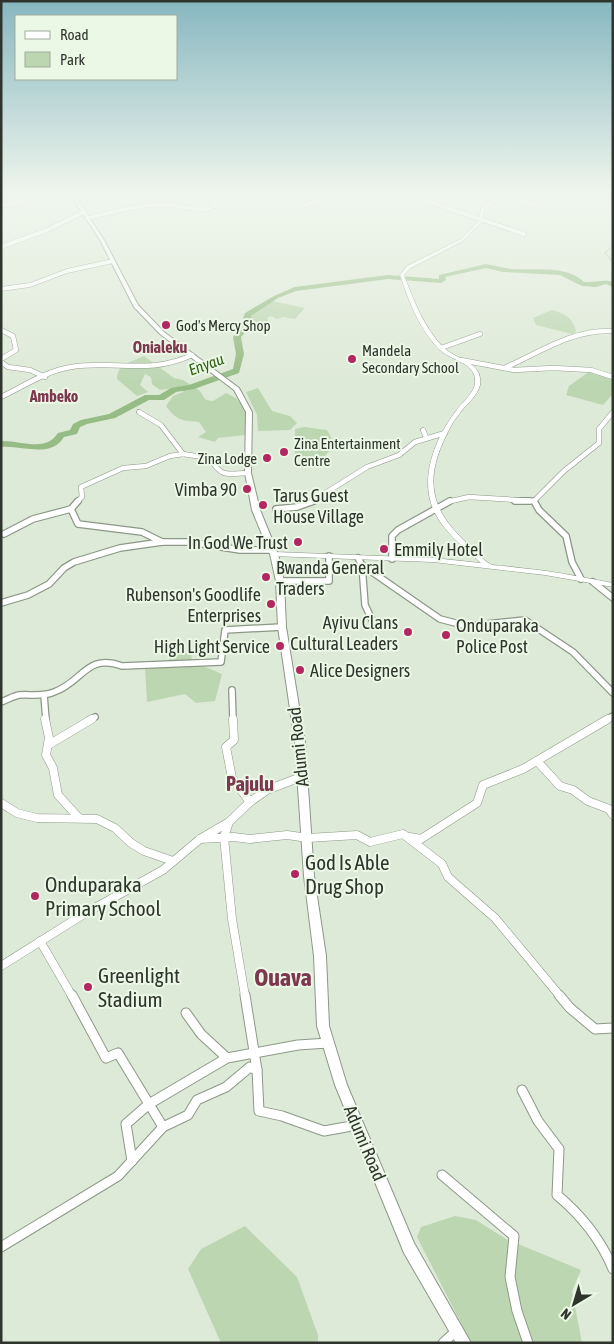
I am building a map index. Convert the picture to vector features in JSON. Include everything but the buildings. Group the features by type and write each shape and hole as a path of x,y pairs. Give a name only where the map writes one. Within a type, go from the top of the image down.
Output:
{"main road":[{"name":"Adumi Road","path":"111,257 128,292 145,316 162,333 220,374 237,389 249,412 248,473 256,510 273,552 280,581 282,627 300,743 300,778 308,838 310,884 320,956 323,1026 341,1085 409,1248 464,1343"}],"street":[{"path":"430,257 409,267 402,277 409,298 441,348 474,370 478,382 472,396 457,412 445,433 429,477 436,510 449,527 488,566"},
{"path":"1,288 30,285 67,271 113,261"},
{"path":"504,368 568,340 577,333 599,329 612,331"},
{"path":"1,330 12,336 16,350 1,361 8,367 30,370 44,377"},
{"path":"441,348 480,334"},
{"path":"1,397 60,369 76,366 150,369 169,365 192,355"},
{"path":"460,360 517,370 553,368 591,370 613,377"},
{"path":"139,412 161,425 183,454"},
{"path":"392,559 392,536 398,530 446,503 460,498 534,501 564,470 599,443 596,435 598,428 613,412"},
{"path":"423,430 426,437"},
{"path":"276,510 294,508 315,500 367,467 399,455 412,444 426,437 445,433"},
{"path":"4,534 33,519 71,509 82,498 81,487 123,468 146,466 170,456 183,454 209,458 219,472 224,474 248,473"},
{"path":"534,501 539,510 566,536 572,562 581,579"},
{"path":"71,509 79,524 142,532 162,542"},
{"path":"1,603 28,595 49,584 64,568 78,560 120,548 162,542 202,542 240,550 358,558 434,560 488,566 613,585"},
{"path":"280,581 329,580 329,556"},
{"path":"358,558 362,566 363,603 366,614 375,626"},
{"path":"362,566 452,624 480,626 525,620 573,652 613,693"},
{"path":"593,582 613,598"},
{"path":"1,702 19,694 44,694 63,688 97,662 111,662 122,666 221,662 225,630 282,627"},
{"path":"232,690 234,740 226,747 232,778 250,802"},
{"path":"44,694 42,711 48,725 50,744 46,755 53,768 58,795 79,818"},
{"path":"200,839 224,837 250,839 287,835 308,838 357,835 370,842 396,834 421,839 478,803 483,785 538,761 613,716"},
{"path":"50,744 95,717"},
{"path":"538,761 560,786 573,790 588,801 609,809 613,815"},
{"path":"1,966 84,914 163,870 200,839 229,822 250,802 267,790 300,778"},
{"path":"1,803 17,813 38,818 89,817 104,822 144,851 173,861"},
{"path":"229,822 224,837 232,919 244,1000 255,1052 259,1111 282,1116 324,1131 357,1125"},
{"path":"409,837 442,864 448,876 495,918 570,1008 595,1029 613,1028"},
{"path":"40,941 92,1029 106,1058 118,1053 163,1127"},
{"path":"186,1014 201,1034 227,1058"},
{"path":"132,1161 126,1124 150,1104 227,1058 255,1052 328,1043"},
{"path":"1,1247 118,1176 163,1127 188,1115 197,1100 213,1096 237,1081 250,1067 257,1070"},
{"path":"522,1090 547,1134 559,1149 557,1195 570,1206 592,1233 613,1269"},
{"path":"442,1175 473,1204 514,1236 510,1277 517,1311 528,1343"},
{"path":"443,1343 458,1330"}],"green space":[{"path":"272,301 305,308 295,319 283,317 277,319 271,316 267,318 269,323 251,326 249,318"},
{"path":"552,310 568,317 573,323 576,332 572,334 536,325 533,318"},
{"path":"144,356 174,378 183,380 199,390 206,400 213,401 226,393 236,398 248,411 248,431 245,435 218,438 215,442 198,437 206,432 199,422 180,419 166,406 173,396 183,392 182,387 160,390 152,384 151,377 145,374 140,385 148,392 137,396 117,379 122,366"},
{"path":"590,371 613,379 613,394 603,405 566,395 569,386"},
{"path":"258,388 272,411 290,416 297,423 290,430 258,431 257,415 246,392"},
{"path":"304,427 327,430 335,445 324,457 295,458 295,429"},
{"path":"191,653 192,661 222,674 215,701 196,703 185,694 147,702 145,668 168,665 170,654"},
{"path":"455,1216 476,1220 506,1239 581,1270 572,1291 582,1343 471,1343 417,1237 421,1227"},
{"path":"245,1226 297,1277 318,1335 318,1343 221,1343 188,1269 201,1249"}],"waterway":[{"path":"608,257 613,262"},
{"name":"Enyau","path":"1,444 8,443 34,447 50,446 57,442 61,435 74,432 76,426 84,422 112,416 148,397 161,398 174,390 191,387 236,371 240,354 240,345 237,337 250,323 247,318 248,315 276,297 295,289 388,277 441,281 443,280 441,276 486,266 503,270 561,273 578,280 582,284 596,285 606,282 613,285"}],"place":[{"name":"God's Mercy Shop","path":"166,325"},
{"name":"Mandela Secondary School","path":"352,359"},
{"name":"Zina Entertainment Centre","path":"284,452"},
{"name":"Zina Lodge","path":"267,458"},
{"name":"Vimba 90","path":"247,489"},
{"name":"Tarus Guest House Village","path":"263,505"},
{"name":"In God We Trust","path":"298,542"},
{"name":"Emmily Hotel","path":"384,549"},
{"name":"Bwanda General Traders","path":"266,577"},
{"name":"Rubenson's Goodlife Enterprises","path":"271,604"},
{"name":"Ayivu Clans Cultural Leaders","path":"408,632"},
{"name":"Onduparaka Police Post","path":"446,635"},
{"name":"High Light Service","path":"280,646"},
{"name":"Alice Designers","path":"300,670"},
{"name":"God Is Able Drug Shop","path":"295,874"},
{"name":"Onduparaka Primary School","path":"35,896"},
{"name":"Greenlight Stadium","path":"88,987"}],"district":[{"name":"Onialeku","path":"160,347"},
{"name":"Ambeko","path":"54,396"},
{"name":"Pajulu","path":"250,783"},
{"name":"Ouava","path":"283,977"}]}
